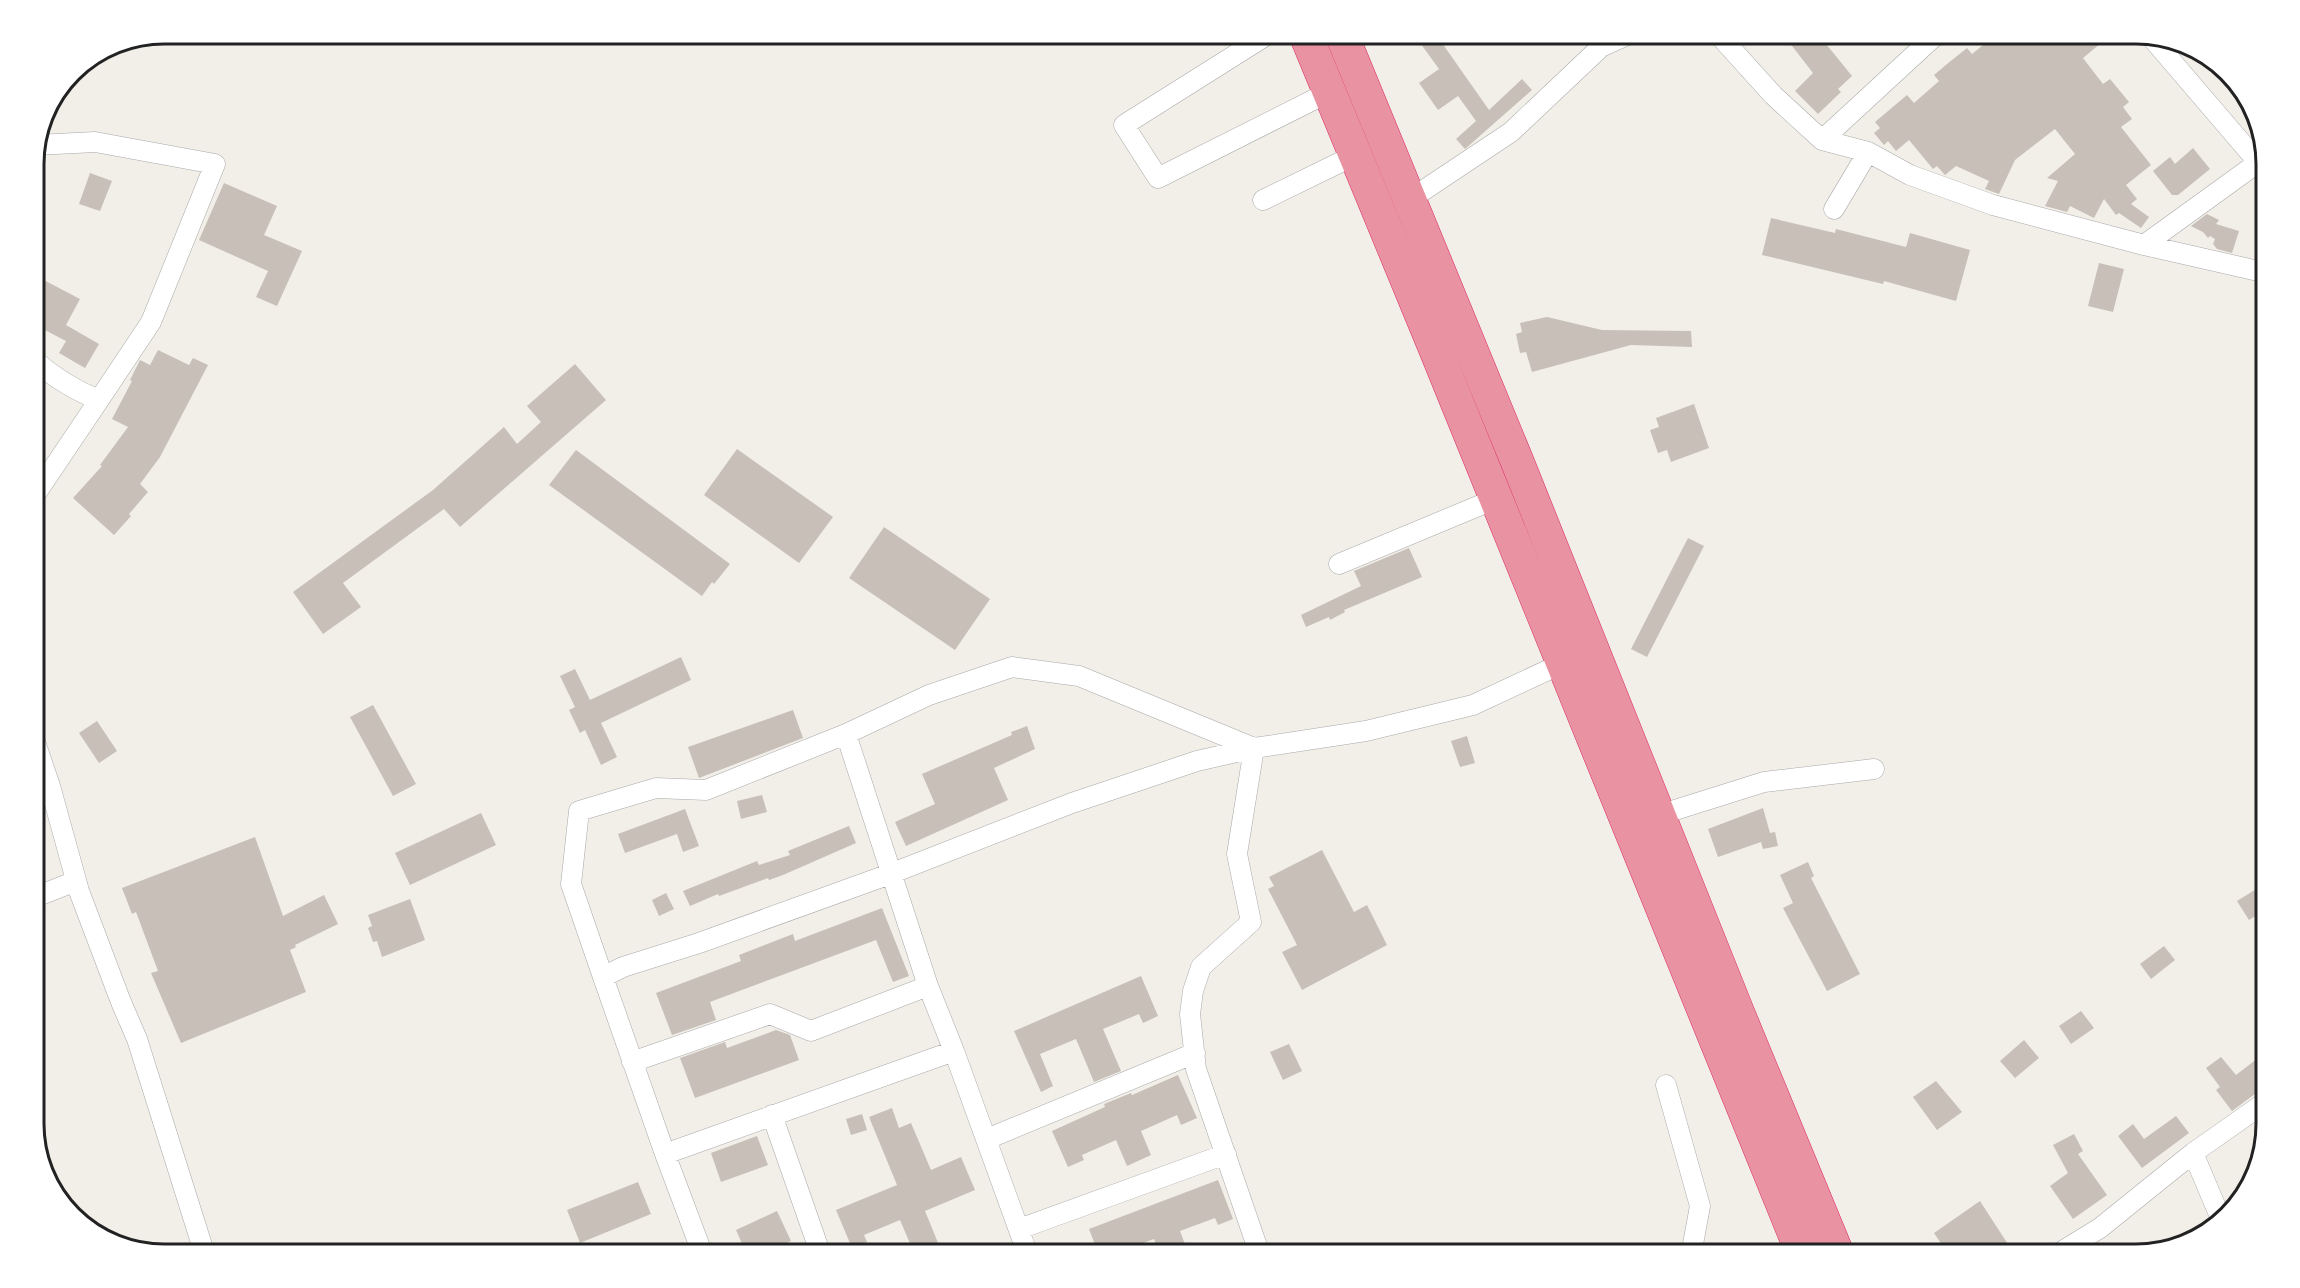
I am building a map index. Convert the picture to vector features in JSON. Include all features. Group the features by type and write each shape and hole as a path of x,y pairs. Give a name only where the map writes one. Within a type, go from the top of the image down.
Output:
{"highway":[{"path":"1309,44 1799,1244"},
{"path":"1345,44 1833,1244"}],"street":[{"path":"1253,44 1124,125 1158,178 1329,92"},
{"path":"1409,200 1511,132 1601,47 1608,44"},
{"path":"1727,44 1773,94 1822,140 1868,152 1910,175 1993,205 2144,245 2256,270"},
{"path":"1822,140 1926,44"},
{"path":"2160,47 2255,152"},
{"path":"44,482 151,322 199,209 215,164 95,142 46,145"},
{"path":"1834,209 1868,152"},
{"path":"1263,200 1355,155"},
{"path":"2144,245 2256,163"},
{"path":"44,369 78,391 99,400"},
{"path":"1339,564 1495,499"},
{"path":"603,977 624,967 699,944 890,874 1072,803 1197,761 1254,748 1366,731 1473,705 1563,663"},
{"path":"699,1244 570,884 579,811 656,788 706,790 846,734 928,695 1012,667 1079,676 1254,748"},
{"path":"846,734 928,986 987,1139 1024,1244"},
{"path":"1254,748 1237,854 1251,922 1201,967 1193,991 1190,1014 1196,1069 1256,1244"},
{"path":"44,768 76,881 121,1002 138,1039 202,1244"},
{"path":"1659,815 1764,782 1874,769"},
{"path":"44,894 76,881"},
{"path":"632,1062 770,1014 811,1030 928,986"},
{"path":"665,1154 954,1051"},
{"path":"987,1139 1195,1053"},
{"path":"1666,1085 1700,1206 1693,1244"},
{"path":"2074,1244 2100,1228 2193,1153 2256,1109"},
{"path":"772,1115 817,1244"},
{"path":"2193,1153 2218,1212"},
{"path":"1018,1229 1226,1154"}],"building":[{"path":"1421,44 1443,44 1489,110 1522,79 1532,90 1465,149 1456,139 1476,121 1458,96 1438,110 1419,83 1439,69"},
{"path":"1791,44 1826,44 1852,76 1838,89 1841,92 1818,114 1795,91 1813,73"},
{"path":"1984,44 2100,44 2083,58 2103,84 2110,79 2129,102 2123,107 2132,119 2121,127 2151,165 2126,185 2137,199 2131,204 2149,217 2141,228 2119,213 2116,215 2104,199 2094,218 2070,206 2067,212 2045,206 2058,181 2047,178 2075,154 2055,129 2015,160 1999,194 1985,189 1989,181 1956,166 1945,175 1937,166 1933,169 1909,140 1896,151 1888,141 1884,145 1874,133 1880,128 1875,122 1907,95 1914,103 1939,81 1934,75 1967,48 1972,54"},
{"path":"2193,148 2210,169 2178,195 2172,195 2153,171 2170,157 2175,164"},
{"path":"90,173 112,181 100,211 79,204"},
{"path":"224,183 277,206 264,235 302,251 277,306 256,297 268,271 199,240"},
{"path":"2207,214 2219,220 2216,224 2239,231 2232,253 2217,249 2213,244 2215,239 2210,236 2208,238 2203,232 2191,226"},
{"path":"1771,218 1835,233 1836,229 1906,247 1910,233 1970,250 1956,301 1884,281 1883,284 1762,255"},
{"path":"2099,263 2124,269 2113,312 2088,306"},
{"path":"44,280 80,299 66,325 99,344 85,368 59,353 66,341 44,330"},
{"path":"1547,317 1602,330 1691,331 1692,347 1631,345 1532,372 1526,352 1520,353 1516,334 1522,332 1520,323"},
{"path":"158,350 189,365 193,358 208,365 160,457 140,484 148,492 114,535 73,498 102,466 100,465 128,427 112,419 140,360 150,365"},
{"path":"575,364 606,400 460,527 444,509 343,583 361,607 323,634 293,592 433,490 504,427 517,444 541,422 527,406"},
{"path":"1694,404 1709,448 1671,462 1667,450 1658,453 1650,430 1659,427 1656,418"},
{"path":"737,449 833,517 799,563 704,495"},
{"path":"576,450 730,564 702,596 549,485"},
{"path":"884,527 990,599 955,650 849,578"},
{"path":"1688,538 1704,546 1647,657 1631,649"},
{"path":"1409,548 1422,577 1344,610 1345,612 1330,620 1329,617 1306,627 1301,615 1361,586 1354,571"},
{"path":"681,657 691,680 601,723 617,757 601,765 585,730 580,733 569,710 575,707 560,676 575,669 590,700"},
{"path":"373,705 416,784 393,796 350,717"},
{"path":"793,710 803,738 699,778 688,747"},
{"path":"97,721 117,751 99,763 79,733"},
{"path":"1027,726 1035,749 994,768 1008,800 906,846 895,822 935,804 922,774 1012,735 1011,732"},
{"path":"1467,736 1475,763 1460,767 1451,741"},
{"path":"762,795 767,812 741,819 737,801"},
{"path":"1763,808 1770,833 1775,832 1778,846 1763,849 1761,842 1718,857 1708,829"},
{"path":"685,809 699,846 683,852 677,834 625,853 618,834"},
{"path":"481,813 496,845 410,885 395,853"},
{"path":"849,826 856,843 783,875 769,880 768,878 719,896 718,894 690,906 683,891 757,861 759,865 790,855 788,851"},
{"path":"255,837 283,916 324,895 338,924 295,945 296,947 290,950 306,992 181,1043 151,973 158,971 136,912 132,914 122,888"},
{"path":"1322,850 1354,912 1367,905 1387,945 1302,990 1282,952 1297,945 1268,889 1274,886 1269,877"},
{"path":"1808,862 1814,876 1811,878 1860,974 1827,991 1783,908 1793,903 1780,875"},
{"path":"2256,889 2256,916 2249,920 2237,901"},
{"path":"666,893 674,909 659,916 652,900"},
{"path":"410,899 425,940 382,957 377,941 373,942 368,928 372,926 368,915"},
{"path":"882,908 909,976 893,982 876,940 710,1002 716,1020 672,1035 656,993 741,961 739,955 793,934 795,941"},
{"path":"2164,946 2175,960 2151,979 2140,964"},
{"path":"1141,976 1158,1016 1143,1023 1139,1014 1103,1029 1121,1071 1094,1082 1076,1039 1040,1054 1053,1086 1041,1092 1014,1031"},
{"path":"2081,1011 2094,1028 2071,1044 2059,1026"},
{"path":"776,1030 790,1035 799,1060 695,1098 680,1058 725,1042 727,1048"},
{"path":"2024,1040 2039,1058 2015,1078 2000,1061"},
{"path":"1289,1044 1302,1071 1283,1080 1270,1052"},
{"path":"2221,1057 2236,1075 2256,1060 2256,1093 2232,1111 2216,1090 2220,1087 2206,1068"},
{"path":"1178,1075 1197,1118 1181,1125 1177,1115 1141,1131 1151,1155 1127,1166 1116,1140 1082,1155 1084,1160 1068,1167 1052,1131 1105,1107 1104,1104 1131,1093 1132,1095"},
{"path":"1936,1081 1962,1112 1937,1130 1913,1097"},
{"path":"892,1108 899,1128 911,1123 931,1170 961,1157 975,1190 925,1211 938,1244 910,1244 900,1220 864,1235 867,1242 850,1244 836,1210 897,1185 869,1117"},
{"path":"862,1114 867,1130 851,1135 846,1119"},
{"path":"2176,1116 2189,1133 2142,1168 2118,1136 2133,1124 2144,1139"},
{"path":"2074,1134 2083,1151 2078,1154 2107,1195 2073,1219 2050,1186 2068,1173 2053,1145"},
{"path":"757,1136 768,1165 721,1182 711,1153"},
{"path":"1218,1180 1233,1219 1218,1225 1215,1218 1180,1231 1185,1244 1156,1244 1154,1239 1141,1244 1095,1244 1089,1229"},
{"path":"638,1182 651,1214 580,1243 567,1210"},
{"path":"1980,1201 2008,1244 1942,1244 1934,1233"},
{"path":"777,1211 791,1241 785,1244 742,1244 736,1230"}]}
